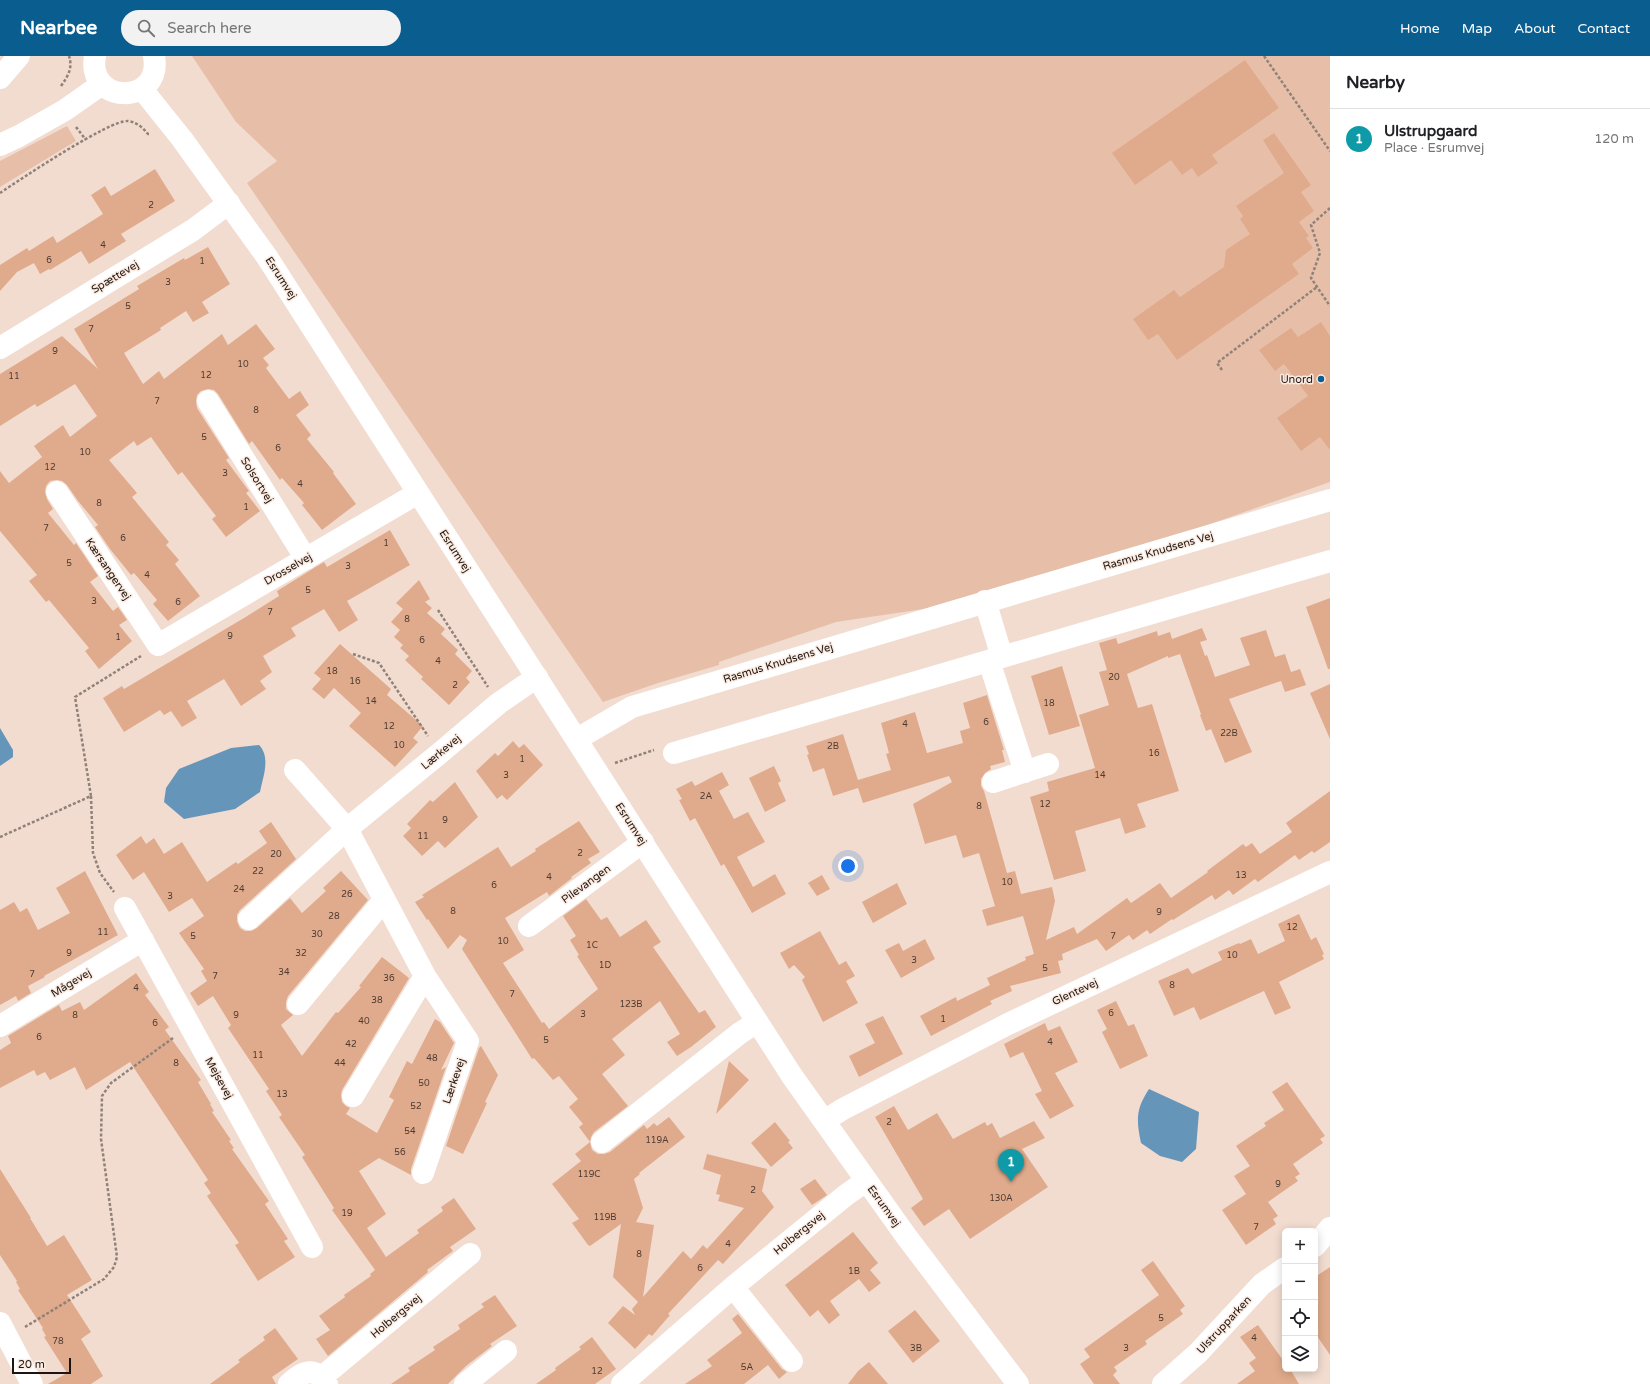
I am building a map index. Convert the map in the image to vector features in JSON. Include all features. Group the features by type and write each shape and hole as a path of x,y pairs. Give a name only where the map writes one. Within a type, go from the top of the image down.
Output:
{"street":[{"path":"0,78 19,56"},
{"path":"94,56 96,76 108,90 121,94 142,89 149,82 154,73 154,56"},
{"path":"0,145 65,110 102,84"},
{"name":"Esrumvej","path":"142,89 169,122 267,257 792,1076 866,1181 1018,1384"},
{"name":"Spættevej","path":"0,348 193,230 229,203"},
{"name":"Solsortvej","path":"208,401 306,559"},
{"name":"Kærsangervej","path":"57,492 158,645"},
{"name":"Drosselvej","path":"158,645 418,493"},
{"name":"Rasmus Knudsens Vej","path":"577,739 632,707 985,601 1330,500"},
{"path":"674,753 1330,561"},
{"path":"985,601 996,659 1025,772"},
{"name":"Lærkevej","path":"249,919 346,829 440,754 499,703 537,677"},
{"path":"993,782 1048,764"},
{"name":"Lærkevej","path":"295,770 346,829 425,976 468,1040 423,1173"},
{"name":"Pilevangen","path":"529,926 643,842"},
{"name":"Glentevej","path":"824,1121 843,1109 1008,1024 1330,872"},
{"path":"298,1004 384,900"},
{"name":"Mejsevej","path":"125,908 312,1247"},
{"name":"Mågevej","path":"0,1026 143,940"},
{"path":"353,1096 425,976"},
{"path":"602,1142 740,1033 757,1022"},
{"name":"Holbergsvej","path":"622,1384 733,1287 846,1195 866,1181"},
{"path":"1318,1242 1330,1228"},
{"name":"Holbergsvej","path":"289,1384 303,1373 312,1372 324,1381 470,1254"},
{"name":"Ulstrupparken","path":"1163,1384 1198,1353 1262,1284 1282,1270"},
{"path":"733,1287 792,1361"},
{"path":"4,1331 32,1384"},
{"path":"465,1384 506,1351"}],"path":[{"path":"1264,56 1330,151"},
{"path":"0,193 118,122 129,121 140,125 148,134 152,134 169,122"},
{"path":"1330,208 1311,225 1320,253 1311,278 1330,306"},
{"path":"1222,370 1218,363 1317,287"},
{"path":"438,610 499,703"},
{"path":"125,908 100,873 93,853 90,796 75,697 158,645"},
{"path":"353,654 379,663 440,754"},
{"path":"598,772 619,760 668,745 674,753"},
{"path":"0,837 90,796"},
{"path":"4,1331 104,1279 114,1267 117,1257 101,1139 102,1096 111,1083 190,1026"}],"shaded area":[{"path":"192,56 1330,56 1330,482 1199,528 924,609 836,622 719,662 719,665 658,683 603,702 247,183 277,161 236,122"},
{"path":"67,126 76,141 0,187 0,161"}],"water":[{"path":"0,728 13,750 13,757 0,766"},
{"path":"259,745 265,755 265,767 260,792 235,809 184,819 164,802 166,788 179,769 231,748"},
{"path":"1149,1089 1199,1112 1196,1149 1182,1162 1160,1156 1141,1143 1138,1127 1138,1114"}],"building":[{"path":"1245,60 1279,108 1212,155 1218,163 1198,177 1192,168 1182,175 1171,160 1135,185 1112,153"},
{"path":"1274,133 1311,185 1301,192 1314,211 1299,222 1309,236 1306,238 1313,248 1292,264 1299,274 1177,360 1158,334 1148,340 1133,319 1174,290 1180,297 1224,267 1226,250 1250,234 1240,219 1243,216 1236,206 1284,173 1263,140"},
{"path":"155,169 175,201 121,234 126,241 89,264 81,251 50,270 49,269 40,274 34,263 17,272 0,291 0,265 27,248 29,251 53,236 57,243 103,214 91,195 105,186 111,196"},
{"path":"208,247 230,284 202,302 209,313 193,322 186,311 160,328 161,330 124,353 143,384 159,371 164,379 222,334 228,345 256,324 275,349 263,358 269,365 266,368 289,399 300,391 309,405 296,415 311,435 307,439 334,472 333,473 356,504 322,530 302,505 304,503 282,478 280,480 252,441 249,444 218,394 214,390 208,389 201,391 197,395 197,408 229,458 226,460 249,491 246,493 260,511 226,537 212,519 216,516 182,472 178,475 151,437 137,446 134,441 109,460 137,493 132,497 169,542 166,545 179,560 175,564 200,596 168,621 153,604 157,600 134,573 131,575 110,549 95,527 98,525 67,485 62,481 50,481 46,486 45,492 53,509 48,513 74,545 76,543 98,576 90,582 113,611 118,607 127,620 119,625 132,641 99,669 85,651 89,648 49,600 46,602 29,581 37,575 0,531 0,471 9,483 42,457 34,446 63,425 70,437 97,416 75,384 37,407 35,404 0,426 0,374 62,336 98,369 74,329 139,289 137,286 184,258 185,260"},
{"path":"1321,322 1330,336 1330,450 1320,437 1301,451 1277,418 1308,396 1284,364 1275,371 1259,350 1291,328 1298,337"},
{"path":"390,530 410,565 347,601 358,620 339,632 324,609 291,628 296,636 263,656 272,672 260,681 266,689 241,706 224,679 187,701 197,718 182,727 171,711 164,715 160,710 124,732 103,698 122,686 124,689 244,618 279,596 277,591 324,562 327,567"},
{"path":"419,580 430,599 425,602 432,608 427,613 445,629 441,634 458,650 455,654 472,671 466,678 470,682 449,705 421,679 423,677 405,660 409,656 400,648 403,645 394,637 400,630 391,622 403,609 396,603"},
{"path":"1330,598 1330,669 1328,669 1306,607"},
{"path":"1202,628 1207,640 1200,642 1205,656 1207,655 1215,677 1250,665 1240,638 1266,630 1275,657 1285,654 1291,672 1300,669 1306,685 1285,692 1281,681 1229,699 1252,752 1225,763 1211,729 1206,731 1180,654 1168,658 1168,656 1127,674 1138,708 1152,704 1179,791 1137,804 1146,827 1125,834 1120,818 1075,831 1086,871 1054,880 1030,797 1049,791 1047,782 1095,768 1079,715 1109,705 1099,672 1107,670 1099,643 1116,638 1118,644 1157,631 1158,636 1170,632 1172,639"},
{"path":"340,644 391,689 387,695 423,726 413,738 418,742 395,767 349,726 361,713 334,688 324,699 312,689 321,679 314,673"},
{"path":"1062,666 1080,726 1049,735 1031,676"},
{"path":"1330,684 1330,739 1310,693"},
{"path":"987,695 1004,750 1002,750 1005,762 990,766 991,769 985,773 981,779 981,786 984,791 1007,873 1015,871 1021,894 1052,887 1055,901 1046,940 1074,927 1077,934 1127,898 1131,903 1160,883 1171,898 1208,872 1207,871 1243,844 1246,847 1252,843 1260,854 1292,832 1286,823 1330,791 1330,842 1314,853 1312,851 1299,860 1295,855 1258,882 1255,879 1233,895 1229,890 1215,900 1212,895 1150,934 1147,930 1133,940 1129,935 1106,951 1097,939 1062,954 1063,960 1058,961 1061,973 1010,986 1012,991 990,1001 992,1004 931,1036 920,1016 956,997 957,1001 990,985 987,978 1026,960 1025,957 1034,954 1023,916 987,926 982,910 995,906 979,853 963,858 956,835 925,844 913,804 952,782 949,776 863,803 858,788 833,796 824,768 813,772 807,755 809,754 806,746 843,734 858,780 891,770 886,754 889,753 881,723 915,712 927,753 963,743 960,731 970,728 963,703"},
{"path":"513,741 519,748 524,744 543,765 507,800 502,795 497,799 476,771 495,753 498,756"},
{"path":"774,766 781,781 778,783 786,801 765,812 749,778"},
{"path":"722,772 729,785 719,791 734,819 748,812 765,842 737,857 753,887 775,874 786,894 752,913 724,864 721,866 695,818 690,821 679,800 682,799 676,789 692,781 695,786"},
{"path":"455,782 478,817 445,848 438,841 422,856 403,836 411,828 407,824 430,800 433,802"},
{"path":"579,821 600,852 588,859 591,863 571,877 572,878 549,896 547,892 505,918 524,950 503,963 542,1023 544,1022 549,1029 598,989 577,956 579,955 570,940 576,936 563,916 586,899 601,920 607,917 620,937 646,920 661,942 653,947 699,1013 705,1010 716,1027 677,1056 667,1042 680,1034 660,1001 612,1039 625,1055 602,1074 628,1106 594,1132 590,1142 579,1127 583,1124 569,1107 578,1099 559,1076 553,1080 534,1058 532,1059 462,949 467,940 460,935 448,949 415,902 424,897 422,895 498,847 511,867 536,851 535,849"},
{"path":"271,822 296,859 240,910 237,915 237,921 240,928 245,931 251,931 257,928 290,898 302,913 326,891 323,888 341,871 368,900 288,996 286,1009 293,1015 281,1025 302,1056 336,1012 338,1013 361,987 359,986 382,957 409,978 342,1090 342,1102 350,1108 346,1114 377,1133 394,1100 389,1097 407,1061 412,1064 435,1019 440,1022 454,1043 441,1070 446,1067 411,1169 411,1175 379,1158 359,1171 386,1214 367,1228 386,1257 419,1233 417,1230 443,1211 441,1207 454,1198 476,1229 450,1247 453,1251 427,1270 428,1272 328,1356 316,1339 330,1330 319,1316 345,1297 344,1295 371,1276 370,1274 375,1270 332,1210 334,1208 302,1157 305,1155 279,1117 282,1115 266,1091 269,1089 228,1028 231,1025 213,996 198,1006 190,993 207,981 201,971 204,969 179,933 204,916 192,898 169,912 144,872 133,880 116,855 141,836 146,844 154,838 164,854 182,842 207,882 236,862 238,864 267,843 259,831"},
{"path":"85,871 118,935 28,986 31,993 18,1001 16,996 0,1005 0,910 14,902 20,912 27,908 38,930 70,913 56,888"},
{"path":"822,875 830,889 817,896 808,883"},
{"path":"897,883 907,904 873,923 862,902"},
{"path":"1299,914 1311,940 1316,937 1324,954 1322,955 1324,959 1279,982 1291,1008 1275,1015 1264,991 1200,1020 1194,1007 1174,1016 1158,981 1188,968 1192,974 1222,960 1218,952 1251,939 1258,954 1285,941 1278,924"},
{"path":"820,931 839,965 846,961 855,976 846,981 858,1003 823,1022 802,980 805,977 794,965 789,969 780,953"},
{"path":"925,939 935,959 901,978 885,950 899,943 903,951"},
{"path":"136,973 149,992 145,995 169,1027 165,1030 201,1080 198,1082 211,1104 214,1111 212,1112 231,1140 229,1141 234,1148 232,1149 269,1201 265,1204 288,1239 284,1241 295,1257 258,1281 235,1245 239,1243 207,1196 211,1193 204,1183 208,1180 130,1062 86,1090 75,1067 50,1080 45,1072 37,1076 34,1070 0,1088 0,1050 11,1043 8,1036 59,1005 62,1011 80,1002 84,1010"},
{"path":"1116,1001 1128,1026 1134,1024 1148,1056 1120,1069 1102,1032 1107,1029 1097,1010"},
{"path":"883,1016 903,1054 859,1077 849,1056 875,1043 865,1024"},
{"path":"1045,1023 1048,1031 1060,1026 1078,1062 1055,1073 1074,1106 1050,1119 1035,1094 1042,1091 1023,1052 1010,1058 1004,1044"},
{"path":"481,1046 498,1075 485,1102 487,1103 463,1154 446,1146 479,1048"},
{"path":"729,1061 749,1080 716,1114"},
{"path":"1287,1082 1325,1136 1320,1139 1323,1143 1293,1164 1300,1174 1295,1177 1298,1181 1268,1202 1278,1216 1273,1219 1276,1224 1246,1245 1222,1210 1246,1194 1234,1176 1250,1166 1236,1146 1266,1126 1264,1123 1284,1110 1272,1092"},
{"path":"894,1106 908,1130 937,1113 953,1139 985,1122 987,1126 992,1123 1000,1138 1034,1121 1045,1138 1022,1149 1048,1187 970,1239 949,1209 924,1226 911,1208 923,1199 875,1117"},
{"path":"669,1117 685,1137 639,1173 640,1174 634,1179 643,1208 636,1222 654,1225 643,1297 683,1251 691,1259 703,1245 707,1249 744,1208 718,1201 720,1195 716,1194 721,1175 703,1169 707,1154 767,1169 762,1191 774,1207 723,1264 718,1260 668,1314 670,1315 652,1336 649,1334 635,1349 608,1323 623,1306 635,1315 632,1309 638,1302 613,1277 621,1224 590,1246 588,1245 572,1223 579,1219 552,1184 581,1161 575,1154 590,1142 592,1150 598,1154 604,1154 610,1152 644,1125 647,1129 654,1123 657,1126"},
{"path":"775,1122 790,1141 788,1142 793,1148 771,1167 751,1143"},
{"path":"0,1169 47,1246 64,1235 92,1280 67,1295 91,1332 81,1339 103,1376 91,1384 48,1384 67,1373 44,1337 46,1336 42,1329 43,1328 18,1290 20,1289 16,1282 17,1281 0,1255"},
{"path":"815,1179 827,1195 812,1205 800,1189"},
{"path":"853,1232 878,1263 870,1270 881,1283 869,1292 859,1279 830,1301 840,1315 829,1324 818,1310 810,1317 785,1285"},
{"path":"1153,1261 1185,1306 1180,1310 1183,1314 1145,1341 1147,1344 1114,1367 1117,1371 1113,1375 1120,1384 1094,1384 1080,1364 1090,1357 1084,1349 1159,1295 1141,1270"},
{"path":"1330,1267 1330,1355 1318,1337 1318,1275"},
{"path":"495,1295 517,1326 490,1344 492,1346 466,1366 448,1384 391,1384 410,1371 408,1368 435,1350 433,1347 460,1329 458,1325 484,1307 481,1304"},
{"path":"915,1310 940,1341 913,1363 888,1331"},
{"path":"738,1314 782,1369 787,1372 779,1379 768,1365 744,1384 685,1384 712,1366 707,1360 742,1333 732,1319"},
{"path":"1258,1325 1282,1359 1282,1372 1292,1372 1299,1384 1237,1384 1255,1371 1249,1363 1256,1358 1240,1337"},
{"path":"275,1328 298,1359 272,1377 276,1384 210,1384 240,1362 238,1360 265,1340 263,1337"},
{"path":"592,1337 616,1369 595,1384 536,1384 556,1370 555,1368 581,1349 579,1347"},
{"path":"869,1362 888,1384 848,1384 858,1371"}],"place":[{"name":"Unord","path":"1321,379"},
{"name":"Ulstrupgaard","path":"1011,1182"}]}
